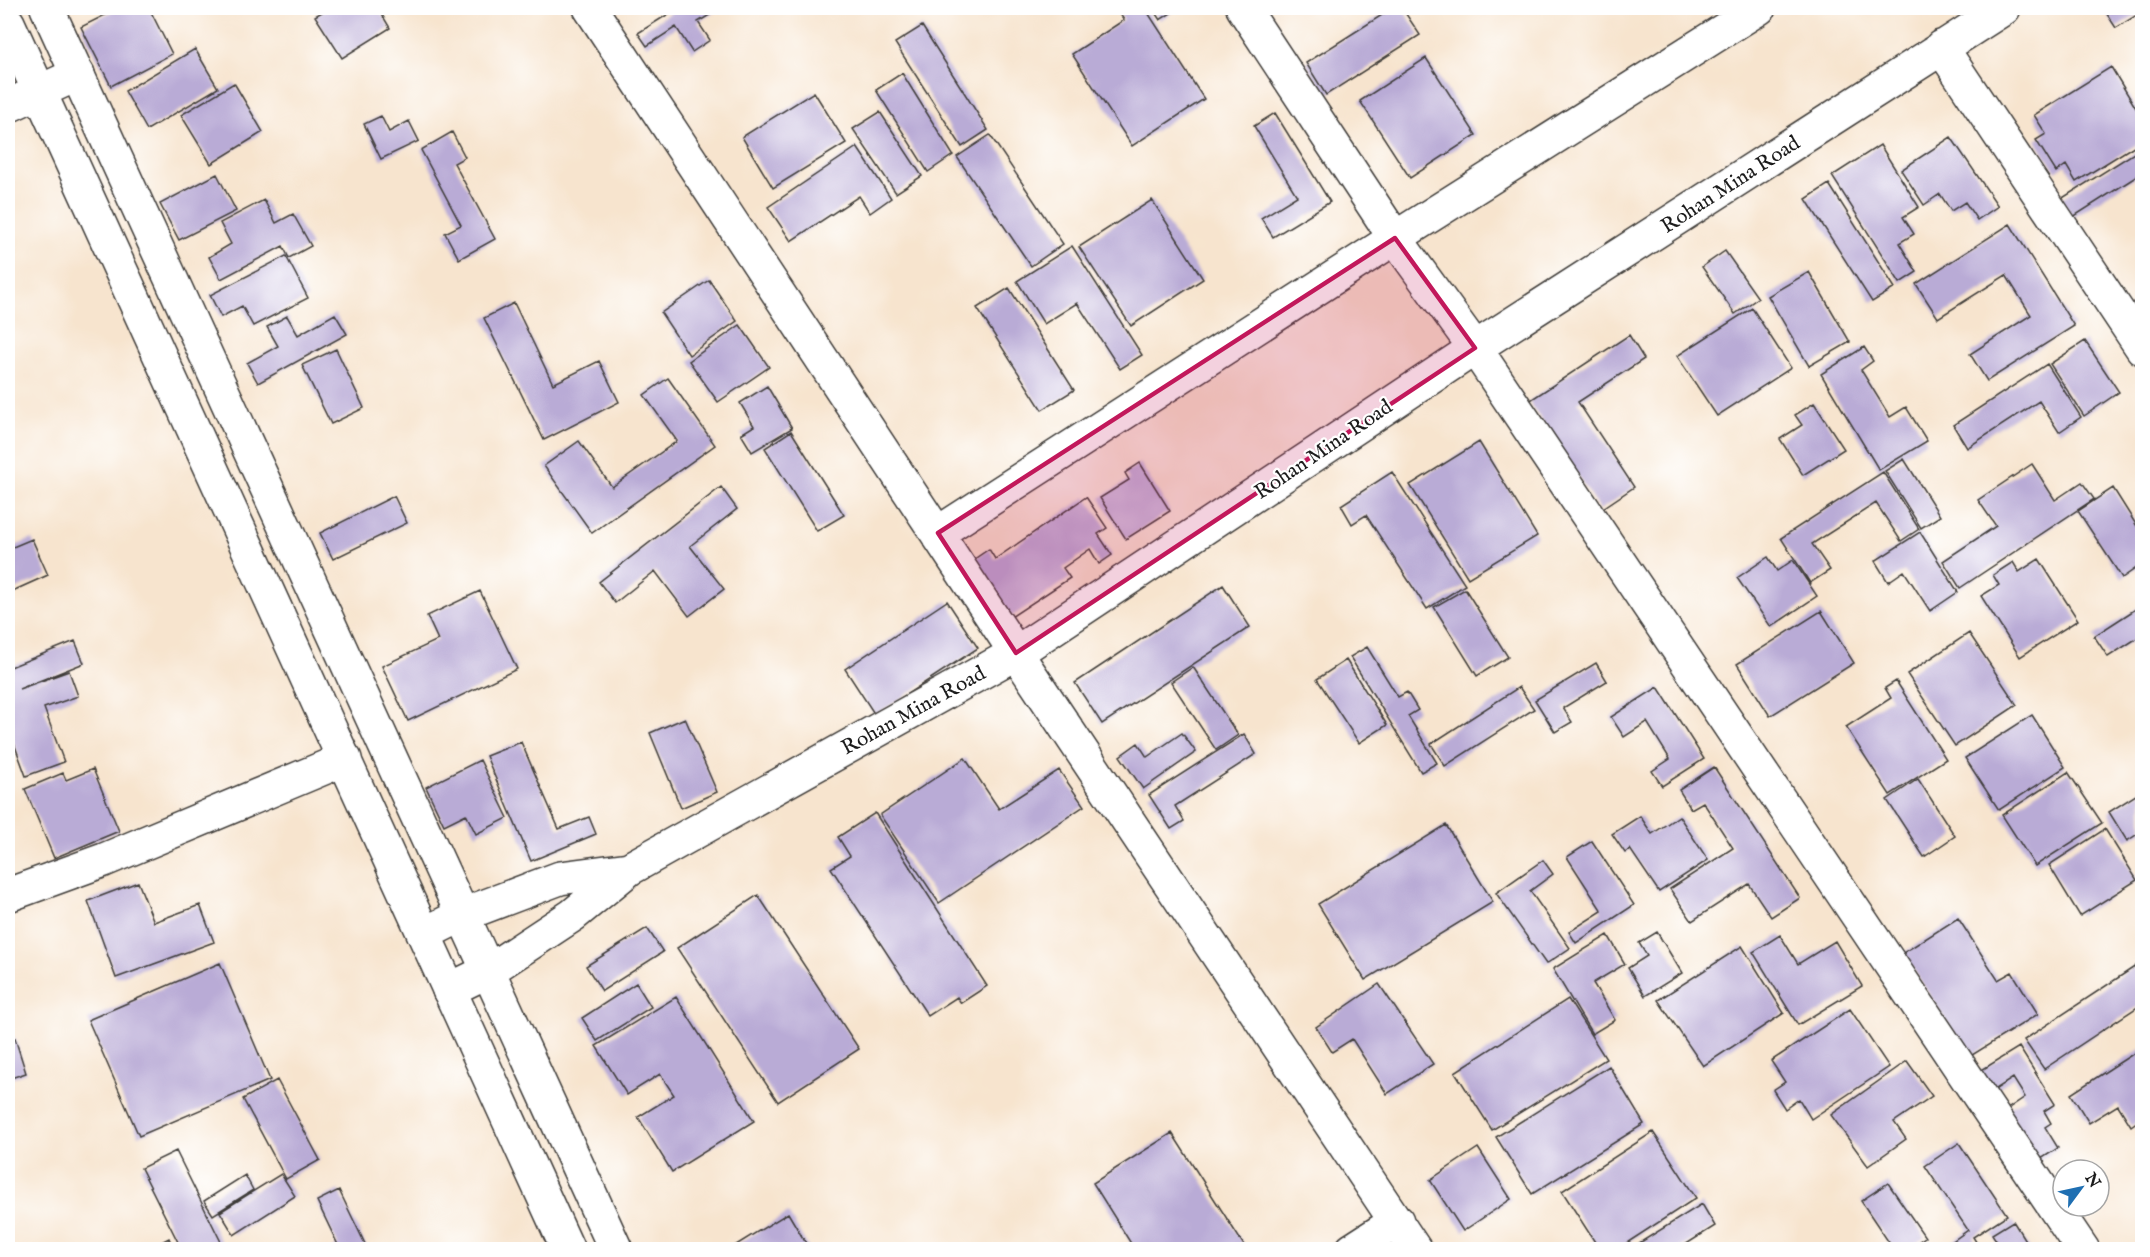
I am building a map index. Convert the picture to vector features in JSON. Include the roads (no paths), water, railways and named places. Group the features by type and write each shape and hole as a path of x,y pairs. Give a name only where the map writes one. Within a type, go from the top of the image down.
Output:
{"street":[{"path":"47,8 616,1250"},
{"path":"590,8 1415,1250"},
{"path":"1243,8 1395,238 1475,348 2083,1250"},
{"path":"938,533 1395,238 1759,8"},
{"name":"Rohan Mina Road","path":"449,990 488,970 573,915 629,869 1016,652 1475,348 2004,8"},
{"path":"8,23 568,1250"},
{"path":"1941,47 2142,348"},
{"path":"8,106 78,74"},
{"path":"8,895 104,860 345,759"},
{"name":"Rohan Mina Road","path":"424,934 462,915 560,878 629,869"},
{"path":"1352,1250 1397,1221"}]}
